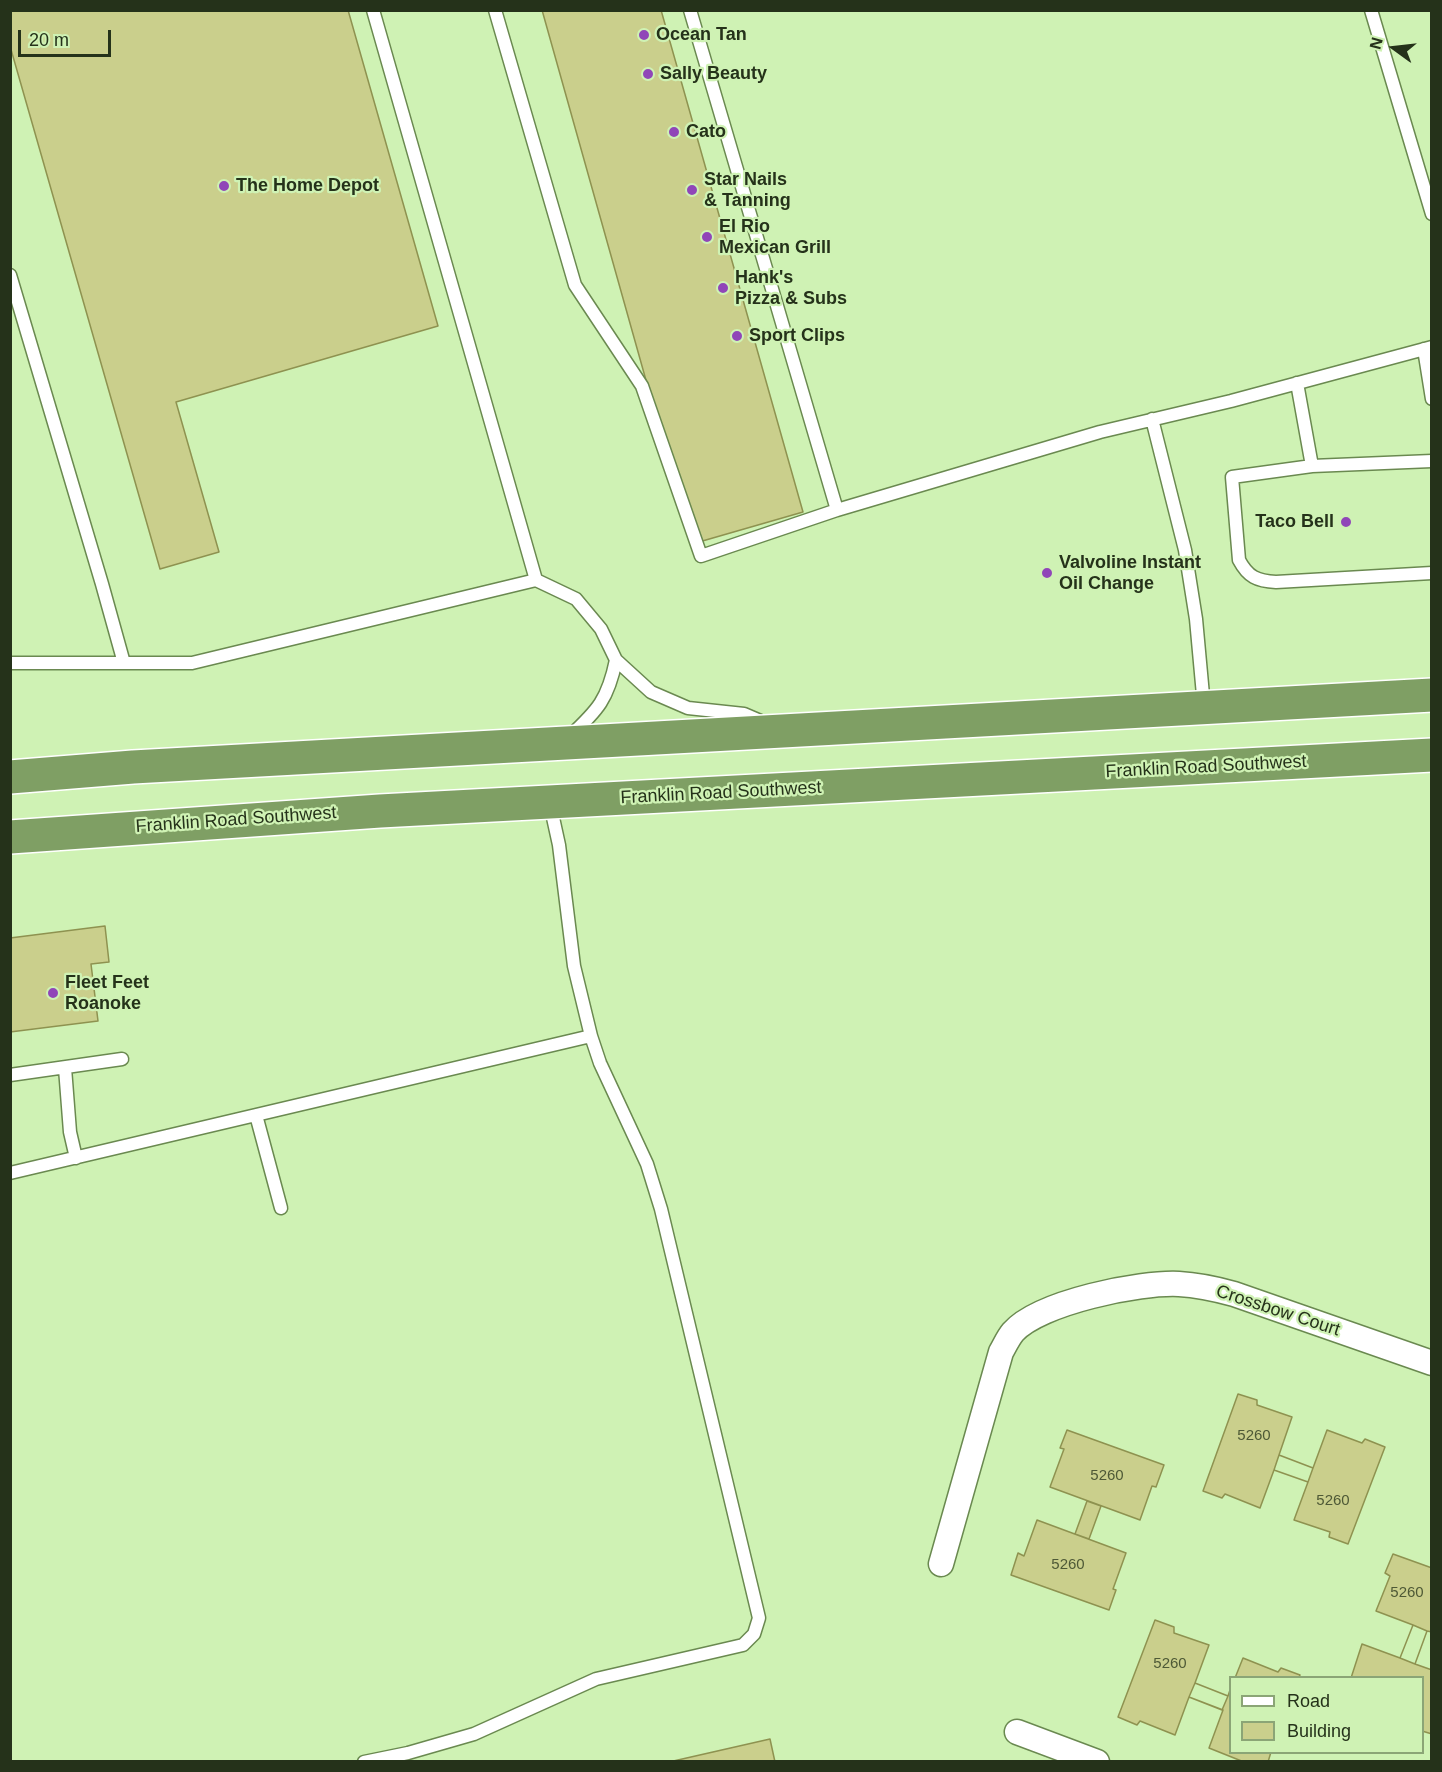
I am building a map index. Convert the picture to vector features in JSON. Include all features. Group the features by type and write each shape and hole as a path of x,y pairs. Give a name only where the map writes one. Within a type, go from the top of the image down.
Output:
{"highway":[{"path":"10,777 145,767 1431,695"},
{"name":"Franklin Road Southwest","path":"10,837 217,821 1431,754"}],"street":[{"name":"Crossbow Court","path":"941,1564 1001,1352 1014,1332 1033,1317 1083,1298 1137,1287 1178,1284 1210,1287 1431,1363"},
{"path":"1017,1732 1097,1761"}],"lane":[{"path":"373,10 536,580"},
{"path":"495,10 575,285 642,386 701,556 837,510 1100,432 1231,401 1428,348 1431,399"},
{"path":"690,10 837,510"},
{"path":"1371,10 1431,214"},
{"path":"10,275 124,663"},
{"path":"1297,383 1312,466"},
{"path":"1152,419 1185,550 1196,619 1205,707"},
{"path":"1431,461 1312,466 1232,477 1239,560 1245,571 1258,581 1276,582 1431,573"},
{"path":"10,663 192,663 536,580 576,599 601,630 616,660 651,692 688,708 744,714 784,731"},
{"path":"561,744 595,713 611,684 616,660"},
{"path":"364,1761 408,1753 474,1734 596,1679 743,1645 754,1634 759,1618 661,1209 647,1164 600,1063 591,1036 574,966 559,845 549,802"},
{"path":"10,1173 591,1036"},
{"path":"10,1075 122,1059"},
{"path":"65,1068 70,1132 76,1158"},
{"path":"256,1115 281,1208"}],"building":[{"name":"The Home Depot","path":"10,10 348,10 438,326 176,402 219,552 160,569 10,46"},
{"path":"542,10 661,10 803,512 692,544"},
{"name":"Fleet Feet Roanoke","path":"105,926 109,962 91,964 98,1021 10,1032 10,938"},
{"path":"1238,1394 1257,1400 1257,1405 1292,1417 1279,1455 1313,1468 1308,1482 1274,1470 1260,1508 1225,1494 1222,1498 1203,1491"},
{"path":"1067,1430 1164,1465 1156,1487 1152,1486 1140,1520 1050,1487 1064,1449 1060,1448"},
{"path":"1327,1430 1362,1443 1365,1439 1385,1447 1348,1544 1329,1537 1330,1532 1294,1520 1308,1482 1274,1470 1279,1455 1313,1468"},
{"path":"1087,1501 1101,1506 1089,1539 1075,1534"},
{"path":"1037,1520 1126,1553 1113,1589 1116,1590 1109,1610 1011,1575 1018,1553 1024,1556"},
{"path":"1393,1554 1432,1568 1432,1632 1427,1631 1415,1664 1400,1658 1413,1625 1376,1611 1390,1576 1385,1573"},
{"path":"1155,1620 1174,1627 1174,1633 1209,1645 1195,1683 1228,1696 1222,1710 1189,1697 1175,1735 1140,1721 1137,1725 1118,1717"},
{"path":"1413,1625 1427,1631 1415,1664 1432,1670 1432,1734 1424,1732 1424,1676 1352,1676 1362,1644 1400,1658"},
{"path":"1243,1658 1278,1672 1281,1668 1300,1675 1300,1676 1236,1676"},
{"path":"1195,1683 1228,1696 1229,1693 1229,1754 1270,1754 1268,1762 1244,1762 1209,1748 1223,1710 1189,1697"},
{"path":"770,1739 775,1762 669,1762"}],"place":[{"name":"Ocean Tan","path":"644,35"},
{"name":"Sally Beauty","path":"648,74"},
{"name":"Cato","path":"674,132"},
{"name":"The Home Depot","path":"224,186"},
{"name":"Star Nails & Tanning","path":"692,190"},
{"name":"El Rio Mexican Grill","path":"707,237"},
{"name":"Hank's Pizza & Subs","path":"723,288"},
{"name":"Sport Clips","path":"737,336"},
{"name":"Taco Bell","path":"1346,522"},
{"name":"Valvoline Instant Oil Change","path":"1047,573"},
{"name":"Fleet Feet Roanoke","path":"53,993"}]}
